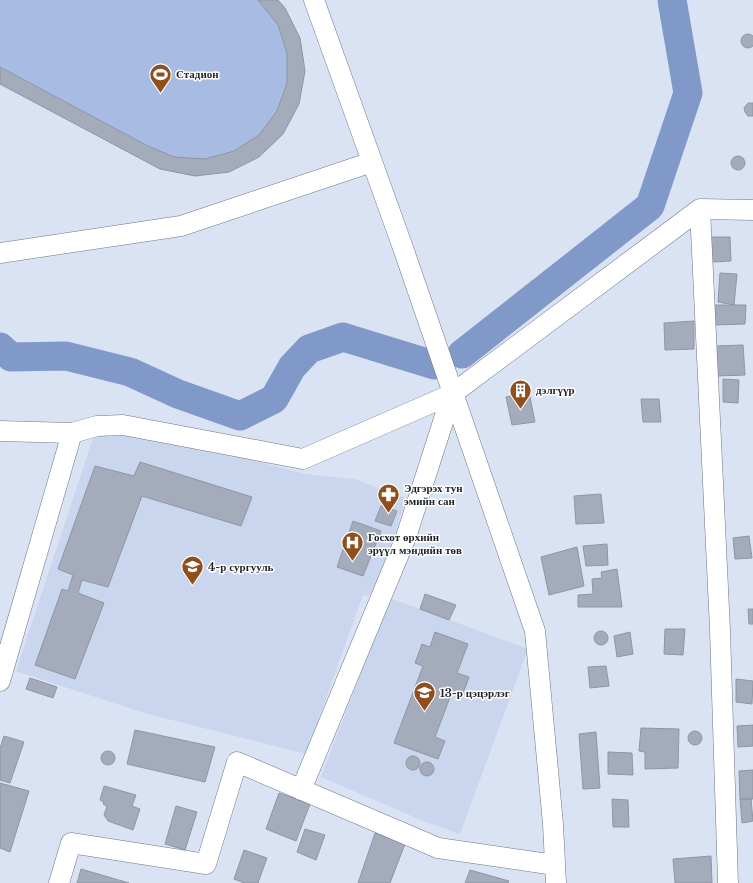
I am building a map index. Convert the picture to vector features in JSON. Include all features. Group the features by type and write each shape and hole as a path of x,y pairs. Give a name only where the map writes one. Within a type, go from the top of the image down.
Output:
{"street":[{"path":"59,883 71,843 206,864 237,762 438,848 556,874 553,824 535,631 314,0"},
{"path":"0,253 180,226 372,162"},
{"path":"700,209 720,630 728,883"},
{"path":"0,431 72,434 97,426 123,425 303,459 452,394 700,209 753,210"},
{"path":"301,790 406,537 452,394"},
{"path":"0,681 72,434"}],"shaded area":[{"name":"Стадион","path":"0,0 278,0 285,8 300,38 305,71 299,104 283,134 259,157 229,172 195,176 160,169 0,84"},
{"name":"4-р сургууль","path":"97,426 207,448 305,474 354,479 406,498 384,566 369,596 363,595 306,754 144,713 16,671"},
{"name":"13-р цэцэрлэг","path":"390,598 528,649 460,834 423,821 321,777"}],"building":[{"path":"258,0 278,0 285,8 300,38 305,71 299,104 283,134 259,157 229,172 195,176 160,169 0,84 0,67 146,145 174,157 205,159 234,151 259,135 277,111 287,83 287,53 278,25"},
{"path":"748,34 753,36 755,41 753,46 748,48 743,46 741,41 743,36"},
{"path":"748,103 753,103 753,116 748,116 745,112 744,108"},
{"path":"738,156 743,158 745,163 743,168 738,170 733,168 731,163 733,158"},
{"path":"711,237 730,237 731,261 712,262"},
{"path":"720,273 737,274 734,305 718,302"},
{"path":"713,305 746,305 745,324 714,325"},
{"path":"694,321 694,349 665,350 664,323"},
{"path":"743,345 745,375 717,376 715,346"},
{"path":"723,379 739,380 738,403 723,402"},
{"name":"дэлгүүр","path":"529,392 535,422 512,425 506,397"},
{"path":"641,399 659,399 661,422 643,422"},
{"path":"140,462 252,497 241,526 142,496 108,587 82,580 78,593 104,603 75,679 35,665 62,589 68,591 73,575 58,569 95,466 134,476"},
{"path":"601,494 604,523 576,524 574,496"},
{"path":"381,506 397,511 391,526 375,521"},
{"name":"Госхот өрхийн эрүүл мэндийн төв","path":"353,521 381,531 363,576 337,567"},
{"path":"749,536 752,558 735,559 733,538"},
{"path":"607,544 608,565 586,566 583,546"},
{"path":"577,547 584,586 549,595 541,557"},
{"path":"617,569 622,607 578,607 578,595 593,594 592,579 602,578 601,572"},
{"path":"425,594 456,605 449,620 420,609"},
{"path":"748,609 753,609 753,624 749,624"},
{"path":"665,629 685,629 683,655 664,654"},
{"path":"601,631 606,633 608,638 606,643 601,645 596,643 594,638 596,633"},
{"path":"435,632 468,644 457,673 469,677 462,696 452,692 435,737 445,741 438,759 394,743 423,666 415,663 422,644 430,647"},
{"path":"630,632 633,654 617,657 614,636"},
{"path":"606,666 609,686 590,688 588,667"},
{"path":"30,678 57,687 53,698 26,689"},
{"path":"736,679 753,681 752,704 736,702"},
{"path":"753,725 753,746 738,747 737,726"},
{"path":"641,728 679,729 678,768 645,769 645,752 639,751"},
{"path":"135,730 215,747 205,782 127,764"},
{"path":"695,731 700,733 702,738 700,743 695,745 690,743 688,738 690,733"},
{"path":"596,732 600,788 583,789 579,734"},
{"path":"4,736 24,742 10,783 0,780 0,748"},
{"path":"108,751 113,753 115,758 113,763 108,765 103,763 101,758 103,753"},
{"path":"608,752 632,753 633,775 608,774"},
{"path":"413,756 418,758 420,763 418,768 413,770 408,768 406,763 408,758"},
{"path":"427,762 432,764 434,769 432,774 427,776 422,774 420,769 422,764"},
{"path":"753,770 753,799 740,799 739,771"},
{"path":"0,783 29,791 10,852 0,848"},
{"path":"104,786 136,795 132,806 140,809 133,830 108,821 104,815 107,806 100,800"},
{"path":"279,793 310,804 296,841 266,829"},
{"path":"612,799 628,800 629,827 613,827"},
{"path":"740,799 751,799 753,821 742,823"},
{"path":"176,806 197,812 185,850 165,844"},
{"path":"305,829 325,835 316,860 297,852"},
{"path":"375,833 405,844 390,883 358,883"},
{"path":"244,850 267,858 258,883 244,883 234,879"},
{"path":"711,856 712,883 675,883 673,859"},
{"path":"81,869 129,883 77,883"},
{"path":"470,870 509,881 508,883 465,883"}],"waterway":[{"path":"462,354 650,206 688,93 672,0"},
{"path":"0,347 11,357 66,356 130,372 178,394 240,416 274,399 292,367 309,349 343,337 434,365"}],"place":[{"name":"Стадион","path":"160,94"},
{"name":"дэлгүүр","path":"520,410"},
{"name":"Эдгэрэх тун эмийн сан","path":"389,514"},
{"name":"Госхот өрхийн эрүүл мэндийн төв","path":"353,562"},
{"name":"4-р сургууль","path":"192,586"},
{"name":"13-р цэцэрлэг","path":"425,712"}]}
